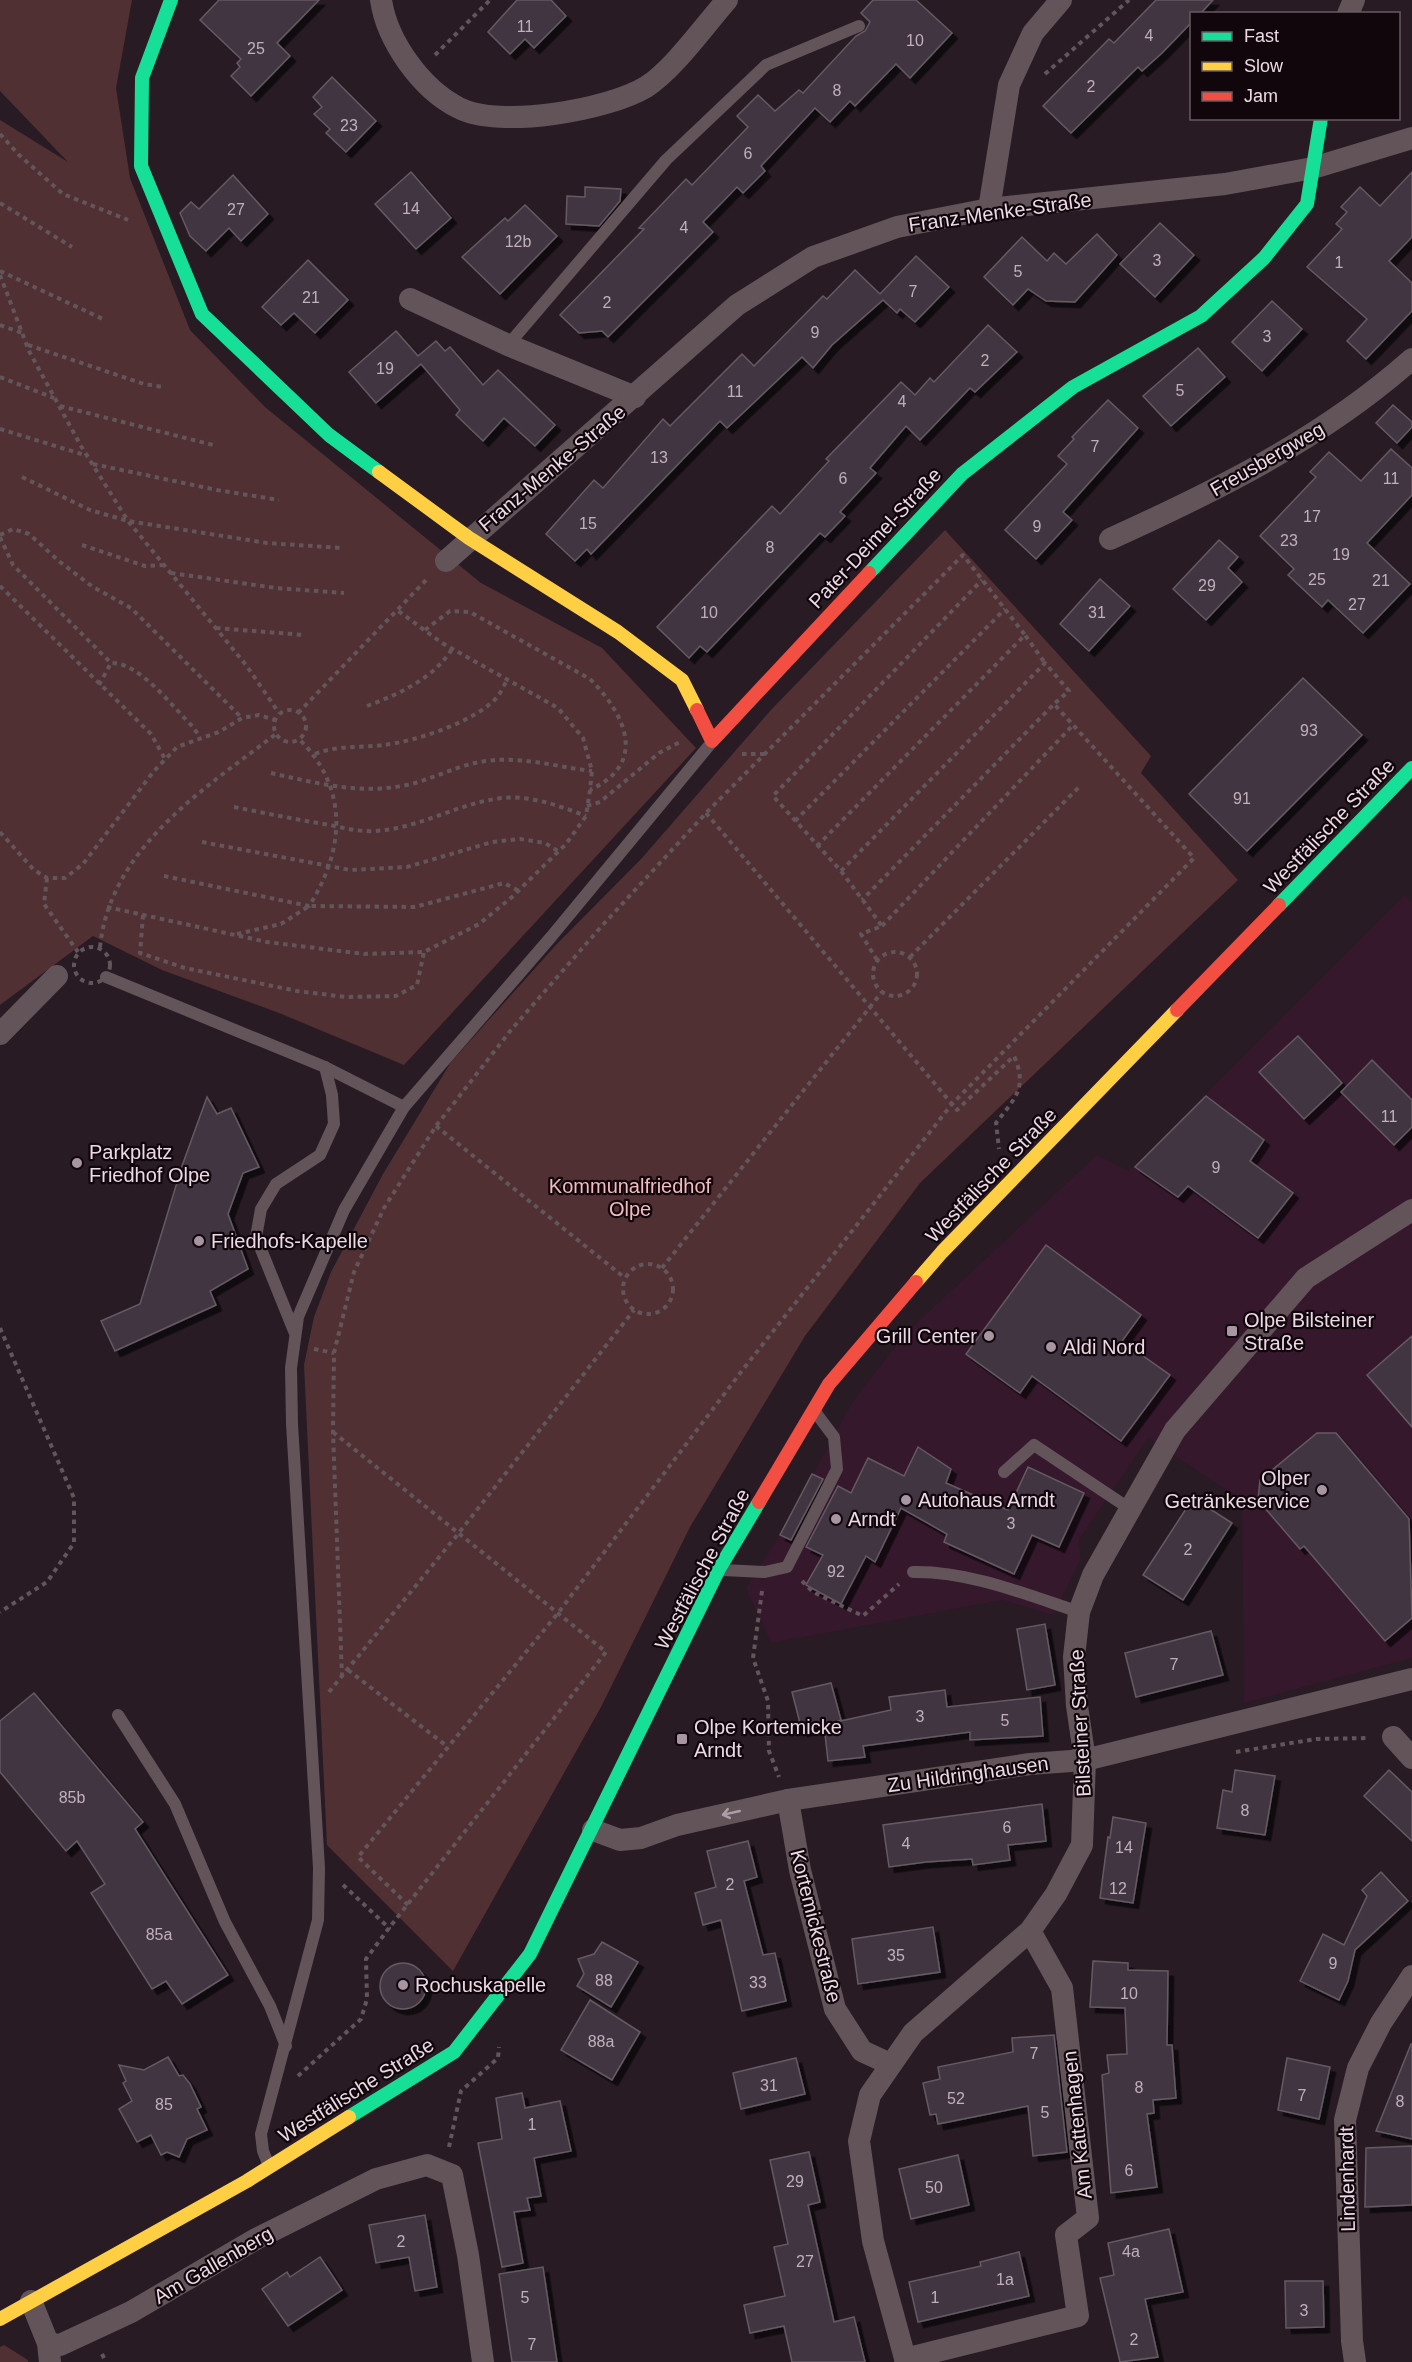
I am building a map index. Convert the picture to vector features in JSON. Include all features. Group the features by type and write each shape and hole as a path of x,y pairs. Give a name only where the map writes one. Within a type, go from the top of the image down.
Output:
{"street":[{"path":"171,0 142,78 141,166 202,314 329,435 469,538 618,632 682,680 712,741"},
{"path":"381,0 384,20 416,75 459,108 506,118 588,109 646,87 676,59 727,0"},
{"path":"989,210 1009,85 1033,33 1060,0"},
{"name":"Pater-Deimel-Straße","path":"712,741 962,474 1073,387 1201,316 1264,258 1307,204 1321,120"},
{"name":"Franz-Menke-Straße","path":"446,561 469,538 635,397 737,305 813,257 897,227 989,210 1225,184 1313,168 1412,138"},
{"name":"Franz-Menke-Straße","path":"410,299 508,345 635,397"},
{"name":"Freusbergweg","path":"1110,539 1205,496 1283,453 1370,396 1412,359"},
{"name":"Westfälische Straße","path":"0,2319 269,2167 454,2052 530,1954 593,1830 719,1569 829,1384 942,1252 1412,768"},
{"path":"0,1034 57,976"},
{"name":"Bilsteiner Straße","path":"905,2361 873,2241 859,2141 870,2095 913,2033 1030,1931 1056,1894 1082,1845 1085,1760 1077,1706 1074,1658 1078,1612 1093,1575 1175,1430 1306,1278 1412,1210"},
{"name":"Zu Hildringhausen","path":"593,1830 620,1840 641,1838 677,1825 788,1800 1030,1764 1085,1760 1412,1679"},
{"path":"1393,1737 1412,1758"},
{"name":"Kortemickestraße","path":"788,1800 800,1870 836,2009 862,2051 890,2064"},
{"name":"Am Kattenhagen","path":"905,2361 1078,2316 1065,2235 1088,2218 1062,1988 1030,1931"},
{"name":"Lindenhardt","path":"1355,2362 1352,2341 1345,2120 1358,2067 1381,2023 1412,1976"},
{"name":"Am Gallenberg","path":"31,2301 49,2353 60,2345 131,2312 256,2239 376,2179 427,2165 452,2175"},
{"path":"452,2175 468,2254 483,2362"}],"lane":[{"path":"508,345 666,160 766,65 859,26"},
{"path":"269,2167 263,2151 261,2134 318,1920 319,1868 292,1424 291,1368 294,1331 344,1210 404,1107 551,937 712,741"},
{"path":"106,977 325,1067 404,1107"},
{"path":"294,1331 256,1237 261,1209 276,1184 320,1155 334,1124 332,1095 325,1067"},
{"path":"719,1569 765,1572 787,1567 837,1468 834,1437 813,1408"},
{"path":"1004,1472 1034,1445 1130,1509"},
{"path":"913,1572 939,1571 1008,1588 1078,1612"},
{"path":"118,1715 175,1804 225,1922 270,2006 286,2046"}],"path":[{"path":"416,75 490,0"},
{"path":"1015,72 1036,81 1129,0"},
{"path":"0,134 19,155 63,194 115,213 135,224"},
{"path":"0,203 72,247"},
{"path":"0,271 105,320"},
{"path":"0,275 27,345 87,456 128,521 216,628 260,684 279,713"},
{"path":"0,324 23,334"},
{"path":"27,345 144,384 162,387"},
{"path":"0,377 55,398"},
{"path":"59,405 213,445"},
{"path":"0,429 87,456"},
{"path":"93,464 279,500"},
{"path":"22,477 90,510 128,521 267,543 341,548"},
{"path":"200,737 193,727 135,670 122,663 111,663 13,565 0,536 13,529 29,534 93,587 131,608 242,718"},
{"path":"82,545 145,566 163,565"},
{"path":"342,1677 333,1432 334,1353 354,1272 384,1208 436,1126 511,1030 706,813 963,555 1069,691 862,900"},
{"path":"298,713 446,561"},
{"path":"170,573 276,588 344,593"},
{"path":"882,926 842,871 773,795 982,580"},
{"path":"0,586 151,734 165,759"},
{"path":"795,821 1005,609"},
{"path":"107,907 233,935 364,954 424,952 479,924 519,891 558,851 586,816 592,771 583,738 558,708 452,649 397,610"},
{"path":"425,630 450,611 470,612 590,679 602,691 620,717 627,738 625,757 614,773 605,783 590,790"},
{"path":"216,628 304,635"},
{"path":"817,846 1025,635"},
{"path":"367,706 408,688 432,672 452,649"},
{"path":"99,685 111,663"},
{"path":"842,871 1045,663"},
{"path":"315,754 338,747 392,744 443,728 471,716 497,698 507,680"},
{"path":"408,1905 358,1857 558,1613 741,1372 951,1104 1194,858 1054,704"},
{"path":"293,710 298,713 305,718 305,733 294,743 279,740 272,727 279,713 293,710"},
{"path":"0,832 34,870 47,878 65,878 83,864 165,759 177,747 219,732 242,718 259,715 275,720"},
{"path":"877,960 861,934 882,926 1073,725"},
{"path":"587,806 600,802 614,792 659,753 706,728"},
{"path":"99,947 107,907 132,863 162,824 276,734"},
{"path":"233,935 257,932 282,924 309,906 330,865 335,846 334,794 315,754 299,739"},
{"path":"271,773 331,786 382,790 486,761 547,763 592,771"},
{"path":"910,957 1079,787"},
{"path":"234,807 373,831 405,827 479,802 503,798 529,799 586,816"},
{"path":"706,813 957,1110 1014,1056 1019,1068 1019,1093 996,1123 1000,1151 1020,1174"},
{"path":"202,842 350,870 407,867 492,842 520,839 545,843 558,851"},
{"path":"164,876 309,906 415,907 504,883 519,891"},
{"path":"47,878 44,904 78,952"},
{"path":"143,915 140,953 185,968 297,991 346,997 396,996 417,985 424,952"},
{"path":"895,951 910,957 917,975 913,987 904,994 895,996 882,992 873,981 872,974 877,960 895,951"},
{"path":"662,1268 882,992"},
{"path":"436,1126 625,1278"},
{"path":"649,1264 662,1268 672,1280 673,1289 670,1301 656,1313 642,1314 634,1310 622,1293 625,1278 630,1271 640,1265 649,1264"},
{"path":"310,1712 348,1670 458,1534 634,1310"},
{"path":"0,1328 74,1498 74,1543 47,1582 0,1612"},
{"path":"268,2102 361,2019 367,1999 366,1959 606,1652 333,1432"},
{"path":"765,1572 753,1658 768,1701 769,1751 778,1775"},
{"path":"813,1592 863,1616 913,1572"},
{"path":"348,1670 448,1747"},
{"path":"1229,1754 1316,1739 1393,1737"},
{"path":"319,1868 342,1884 388,1928"},
{"path":"452,2175 449,2147 461,2091 498,2058 500,2040"}],"shaded area":[{"path":"1405,895 1412,903 1412,1658 1244,1703 1242,1500 1148,1438 1078,1541 1081,1558 1053,1615 1002,1600 771,1643 746,1588 780,1535 852,1403 905,1334 1097,1155 1129,1171"}],"green space":[{"path":"0,0 132,0 116,88 130,178 190,330 265,407 481,583 602,648 696,748 404,1065 279,1013 162,970 93,936 0,1005 0,120 68,162 0,91"},
{"name":"Kommunalfriedhof Olpe","path":"945,530 1151,756 1141,773 1238,880 920,1183 805,1336 690,1527 601,1707 453,1971 327,1845 304,1365 314,1317 331,1272 383,1174 451,1062 555,946 642,858 770,711"},
{"path":"4,2345 28,2362 0,2362 0,2347"}],"building":[{"path":"219,0 319,0 277,43 290,56 251,96 231,76 240,67 237,63 241,59 200,20"},
{"path":"517,0 551,0 566,16 534,48 525,39 510,54 488,32"},
{"path":"873,0 916,0 952,33 910,78 896,64 855,106 850,101 830,122 815,108 761,166 765,171 743,193 737,187 703,222 713,232 608,337 602,331 579,333 560,315 644,229 639,228 686,179 692,185 748,127 737,116 758,95 775,111 799,90 803,93 856,36 865,31 870,22 861,13"},
{"path":"1156,0 1213,0 1202,12 1190,12 1190,24 1162,53 1142,71 1138,67 1071,133 1043,106 1109,39 1114,43"},
{"path":"332,77 376,121 346,152 326,133 330,129 314,114 322,107 313,97"},
{"path":"411,172 451,218 416,249 375,204"},
{"path":"1412,172 1412,237 1389,261 1412,283 1412,311 1366,359 1347,341 1367,319 1307,267 1342,229 1336,224 1347,212 1341,207 1360,187 1380,206"},
{"path":"233,175 268,214 241,241 229,228 206,251 190,236 180,213 191,202 199,209"},
{"path":"585,187 621,189 620,201 599,226 566,224 567,196 585,197"},
{"path":"525,205 557,236 500,294 462,257 505,218 508,221"},
{"path":"1160,223 1194,255 1155,297 1120,264"},
{"path":"1097,234 1117,255 1075,302 1046,301 1028,289 1013,305 984,277 1022,237 1047,261 1054,253 1066,264"},
{"path":"916,256 949,287 915,322 900,309 897,313 883,300 832,345 813,368 802,357 727,428 720,421 591,554 587,549 575,561 546,534 594,480 603,488 663,419 670,426 742,354 754,366 823,296 827,299 855,270 880,294"},
{"path":"308,260 348,300 315,333 294,313 281,325 262,307"},
{"path":"1272,301 1302,329 1262,371 1232,342"},
{"path":"988,325 1017,352 975,392 970,388 920,440 906,426 870,468 876,473 840,512 845,516 825,537 820,533 707,652 700,646 689,658 657,627 772,506 780,514 829,461 826,459 901,382 915,395 930,378 934,382"},
{"path":"396,331 418,356 436,341 445,351 450,347 483,385 498,370 555,425 535,446 504,418 483,441 456,415 460,410 421,364 376,403 349,372"},
{"path":"1198,348 1225,377 1171,426 1143,396"},
{"path":"1108,400 1138,428 1063,512 1072,520 1036,559 1005,530 1067,464 1058,456 1074,439 1072,437"},
{"path":"1393,405 1412,422 1412,427 1397,443 1376,423"},
{"path":"1391,449 1412,468 1412,495 1367,543 1410,584 1363,633 1328,600 1322,607 1288,575 1294,569 1260,536 1316,477 1310,472 1329,452 1361,481"},
{"path":"1219,540 1238,557 1228,568 1242,582 1206,620 1173,589"},
{"path":"1100,579 1130,606 1089,651 1060,624"},
{"path":"1303,678 1362,735 1247,851 1189,794"},
{"path":"1298,1036 1342,1083 1304,1119 1259,1072"},
{"path":"1372,1060 1412,1100 1412,1127 1394,1145 1341,1092"},
{"path":"1206,1096 1264,1140 1250,1161 1293,1193 1258,1238 1188,1186 1178,1197 1135,1167"},
{"name":"Friedhofs-Kapelle","path":"207,1097 217,1114 231,1108 259,1167 243,1173 228,1214 248,1269 210,1291 216,1305 115,1351 101,1321 140,1304 182,1166"},
{"name":"Aldi Nord","path":"1046,1245 1141,1315 1122,1341 1170,1375 1121,1441 1032,1376 1020,1393 966,1354"},
{"path":"1412,1336 1412,1427 1367,1375"},
{"path":"1317,1433 1336,1433 1409,1519 1412,1618 1385,1641 1304,1546 1300,1549 1258,1500 1260,1480"},
{"path":"918,1447 951,1469 946,1483 1008,1510 1028,1467 1084,1493 1059,1547 1032,1535 1014,1574 944,1542 947,1534 901,1508 875,1562 866,1556 841,1604 806,1585 823,1555 806,1547 838,1486 851,1493 868,1458 904,1476"},
{"path":"812,1474 823,1479 791,1540 780,1535"},
{"path":"1193,1498 1232,1523 1183,1600 1143,1575"},
{"path":"1045,1624 1055,1685 1027,1690 1017,1629"},
{"path":"1211,1631 1223,1675 1136,1697 1125,1653"},
{"path":"831,1683 841,1720 836,1722 891,1710 889,1697 945,1690 947,1707 1040,1697 1043,1736 970,1740 970,1732 863,1746 865,1757 828,1761 824,1725 802,1731 792,1692"},
{"path":"34,1693 143,1822 135,1829 228,1975 182,2004 166,1981 152,1989 91,1893 105,1884 77,1841 66,1851 0,1772 0,1721"},
{"path":"1235,1770 1275,1776 1265,1835 1217,1828 1223,1790 1232,1792"},
{"path":"1389,1770 1412,1792 1412,1841 1364,1796"},
{"path":"1042,1804 1046,1841 1008,1845 1010,1860 973,1865 972,1859 889,1867 883,1825"},
{"path":"1113,1817 1146,1823 1133,1903 1100,1898"},
{"path":"748,1841 757,1877 744,1881 763,1955 775,1953 786,2001 742,2011 721,1920 703,1925 695,1893 716,1887 707,1851"},
{"path":"1381,1872 1408,1901 1355,1950 1348,1981 1339,2000 1300,1981 1323,1934 1344,1945 1367,1896 1362,1890"},
{"path":"933,1927 940,1972 858,1984 852,1939"},
{"path":"602,1942 638,1962 611,2007 577,1986 584,1974 578,1959 594,1954"},
{"path":"1093,1961 1128,1963 1128,1970 1168,1971 1167,2045 1172,2045 1176,2098 1153,2100 1154,2113 1147,2114 1157,2187 1111,2193 1102,2075 1109,2073 1107,2055 1127,2054 1125,2008 1090,2007"},
{"name":"Rochuskapelle","path":"403,1963 419,1970 426,1986 419,2002 403,2009 387,2002 380,1986 387,1970"},
{"path":"590,2000 640,2032 612,2080 561,2050"},
{"path":"1054,2035 1067,2152 1033,2156 1028,2106 938,2124 936,2114 930,2115 923,2083 940,2079 938,2067 1013,2052 1012,2038"},
{"path":"1412,2045 1412,2139 1376,2131"},
{"path":"168,2057 179,2076 183,2075 190,2084 201,2107 197,2109 207,2130 187,2139 179,2157 167,2152 161,2155 151,2135 137,2142 119,2109 132,2101 123,2083 126,2081 119,2065 144,2070"},
{"path":"796,2058 805,2094 741,2109 733,2073"},
{"path":"1287,2058 1330,2067 1319,2119 1278,2110"},
{"path":"522,2093 525,2108 560,2101 571,2151 534,2158 541,2196 527,2198 530,2210 514,2212 523,2263 502,2267 478,2143 502,2139 496,2098"},
{"path":"1412,2146 1412,2205 1365,2207 1366,2148"},
{"path":"809,2152 820,2202 808,2205 834,2322 854,2317 865,2362 792,2362 784,2326 750,2333 744,2305 785,2296 774,2247 788,2244 770,2160"},
{"path":"958,2155 969,2205 911,2219 899,2169"},
{"path":"425,2215 437,2287 415,2291 409,2257 376,2263 369,2225"},
{"path":"1169,2229 1183,2292 1145,2299 1158,2357 1120,2362 1100,2278 1114,2275 1108,2243"},
{"path":"1019,2252 1029,2296 918,2322 909,2282 981,2266 980,2262"},
{"path":"320,2257 342,2290 288,2326 262,2289 287,2272 290,2277"},
{"path":"543,2267 557,2362 512,2362 499,2274"},
{"path":"1285,2281 1323,2281 1324,2327 1286,2328"}],"traffic: fast":[{"path":"171,0 142,78 141,166 202,314 329,435 379,472"},
{"path":"869,573 962,474 1073,387 1201,316 1264,258 1307,204 1321,120"},
{"path":"1279,905 1412,768"},
{"path":"349,2117 454,2052 530,1954 719,1569 759,1502"}],"traffic: slow":[{"path":"379,472 469,538 618,632 682,680 697,710"},
{"path":"916,1282 942,1252 1177,1010"},
{"path":"0,2319 247,2181 349,2117"}],"traffic: jam":[{"path":"697,710 712,741 869,573"},
{"path":"1177,1010 1279,905"},
{"path":"759,1502 829,1384 916,1282"}],"place":[{"name":"Parkplatz Friedhof Olpe","path":"77,1163"},
{"name":"Friedhofs-Kapelle","path":"199,1241"},
{"name":"Olpe Bilsteiner Straße","path":"1232,1331"},
{"name":"Grill Center","path":"989,1336"},
{"name":"Aldi Nord","path":"1051,1347"},
{"name":"Olper Getränkeservice","path":"1322,1490"},
{"name":"Autohaus Arndt","path":"906,1500"},
{"name":"Arndt","path":"836,1519"},
{"name":"Olpe Kortemicke Arndt","path":"682,1739"},
{"name":"Rochuskapelle","path":"403,1985"}]}
